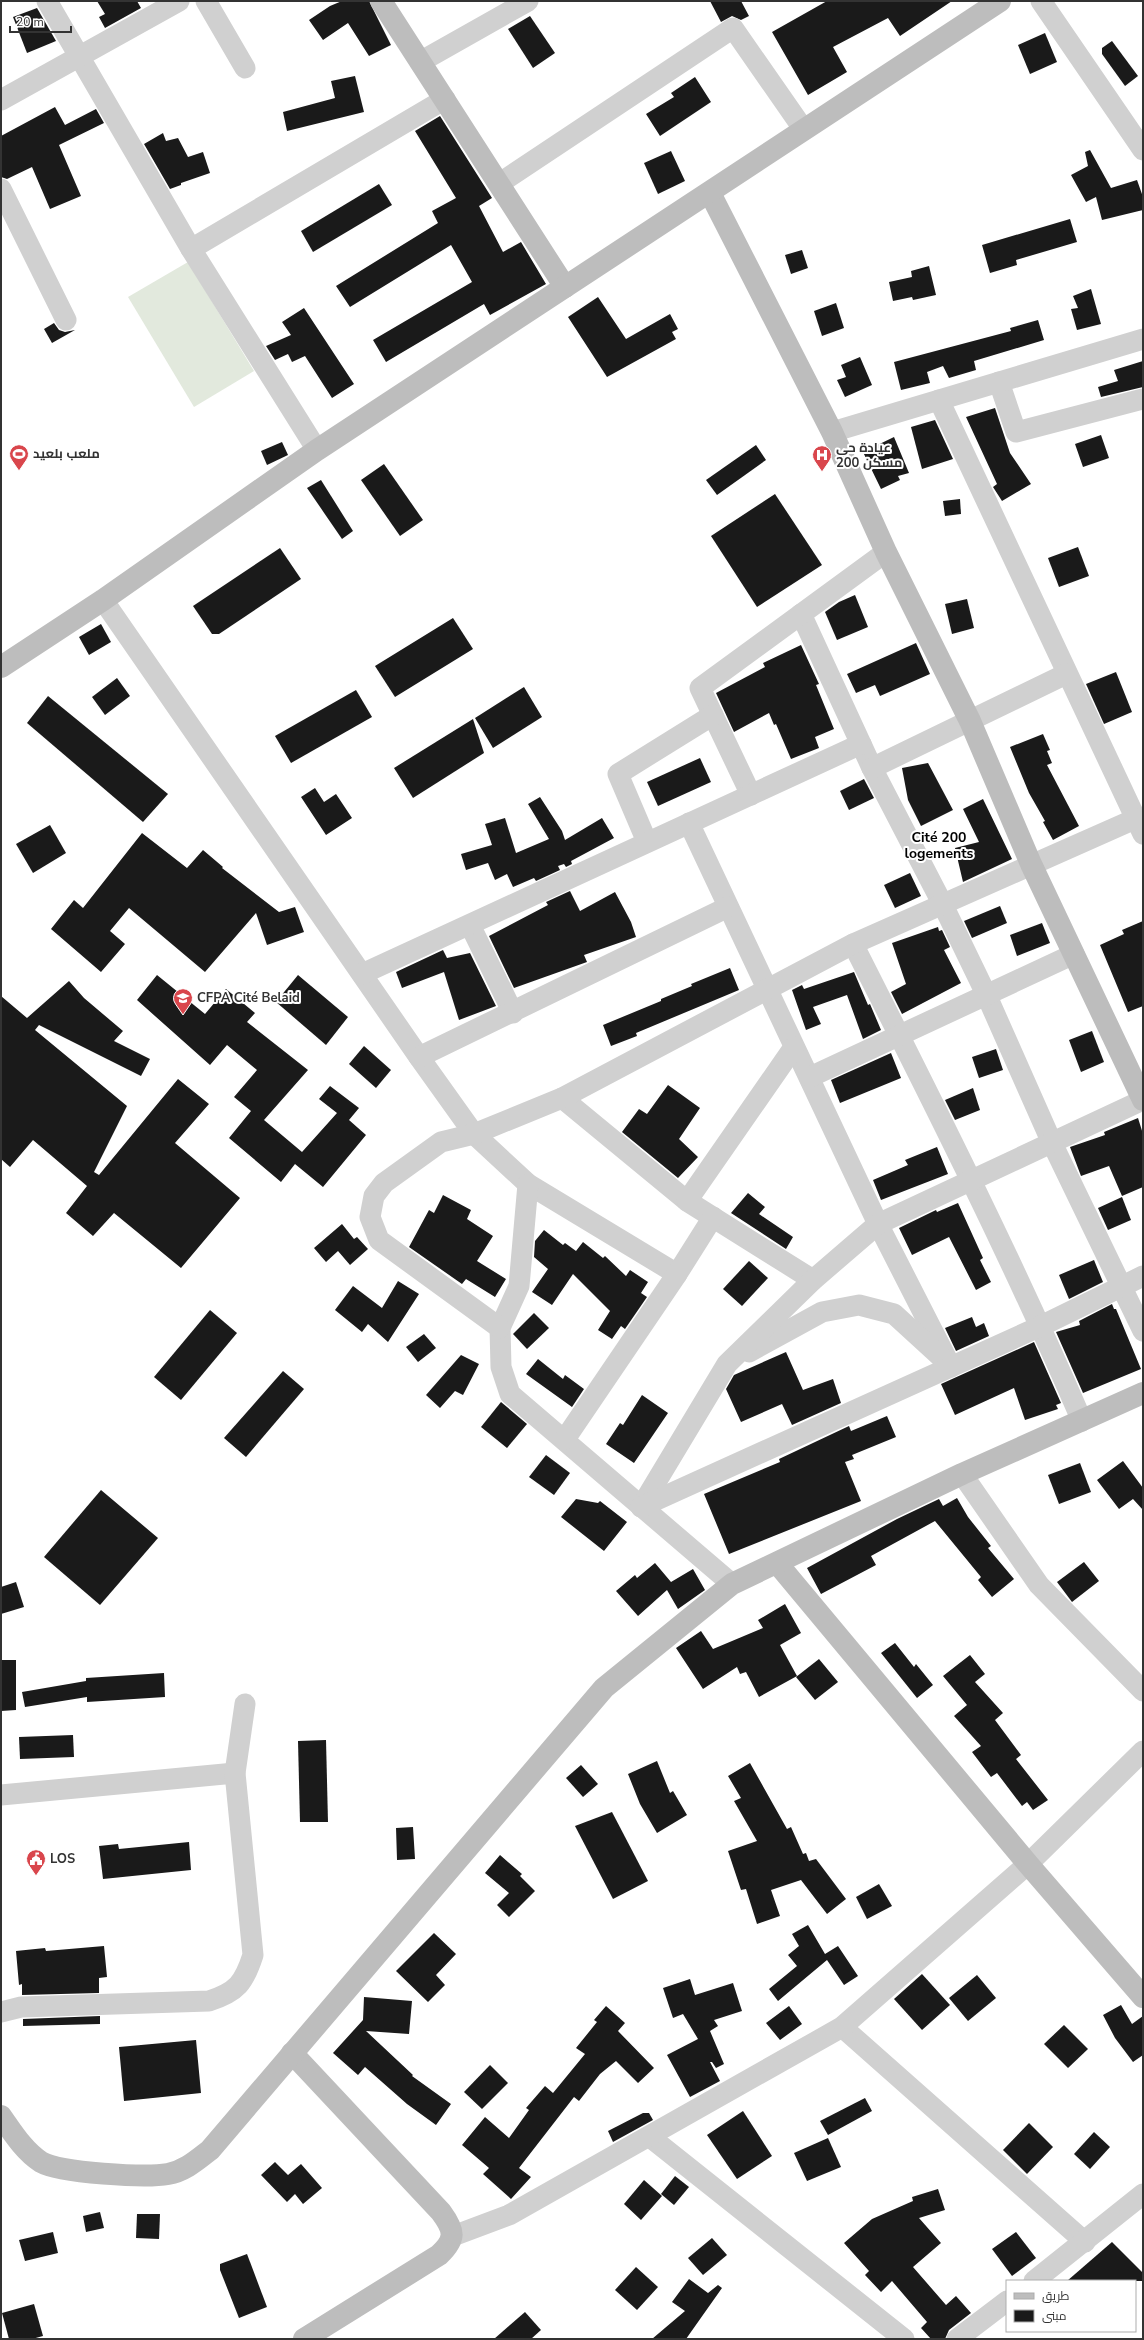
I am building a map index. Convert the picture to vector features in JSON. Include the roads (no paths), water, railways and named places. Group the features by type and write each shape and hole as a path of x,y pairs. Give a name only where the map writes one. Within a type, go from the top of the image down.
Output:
{"street":[{"path":"47,1 78,57 191,249 317,450"},
{"path":"1,100 179,1"},
{"path":"206,1 245,68"},
{"path":"381,1 500,183 565,287"},
{"path":"420,62 528,1"},
{"path":"1,667 103,600 317,450 1000,1"},
{"path":"1041,1 1143,150"},
{"path":"500,183 733,28 804,130"},
{"path":"191,249 445,99"},
{"path":"1,188 66,320"},
{"path":"641,1507 727,1364 813,1280 878,1224 1143,1100 1031,864 970,720 886,552 832,432 710,193"},
{"path":"832,432 1143,339"},
{"path":"1000,382 1016,432 1143,399"},
{"path":"500,1328 379,1240 370,1217 374,1196 384,1183 441,1142 474,1134 562,1098 853,944 1031,864 1139,827 1066,674 939,400"},
{"path":"751,795 700,688 886,552"},
{"path":"103,600 419,1057 474,1134 528,1184 677,1274"},
{"path":"801,614 872,768 942,903 986,994 1052,1143 1143,1331"},
{"path":"872,768 1066,674"},
{"path":"647,842 618,774 713,716"},
{"path":"362,974 861,744"},
{"path":"689,823 878,1224 951,1367"},
{"path":"419,1057 513,1013 728,907"},
{"path":"470,925 513,1013"},
{"path":"853,944 972,1179 1041,1326 1082,1421"},
{"path":"810,1077 898,1034 1074,954"},
{"path":"687,1201 794,1047"},
{"path":"562,1098 687,1201 813,1280"},
{"path":"528,1184 519,1286 500,1328 501,1367 510,1394 565,1439 641,1507 732,1584"},
{"path":"565,1439 677,1274 713,1217"},
{"path":"641,1507 1041,1326 1143,1276"},
{"path":"727,1364 822,1312 859,1305 894,1314 951,1367"},
{"path":"1,2116 31,2154 48,2165 59,2168 137,2175 169,2174 186,2169 210,2150 604,1688 732,1584 962,1474 1082,1421 1141,1397"},
{"path":"962,1474 1040,1585 1143,1691"},
{"path":"777,1563 1028,1864 1143,1997"},
{"path":"1,2012 21,2007 209,2001 229,1994 246,1978 254,1955 235,1773 245,1704"},
{"path":"453,2236 509,2215 842,2028 1028,1864 1143,1751"},
{"path":"1,1795 235,1773"},
{"path":"842,2028 1085,2242"},
{"path":"292,2053 441,2212 449,2222 453,2236 450,2245 439,2255 304,2339"},
{"path":"650,2137 904,2339"},
{"path":"1035,2280 1085,2242 1143,2194"},
{"path":"957,2339 1006,2302"}],"place":[{"name":"ملعب بلعيد","path":"19,471"},
{"name":"عيادة حي 200 مسكن","path":"822,472"},
{"name":"CFPA Cité Belaid","path":"183,1015"},
{"name":"LOS","path":"36,1876"}],"district":[{"name":"Cité 200 logements","path":"939,846"}]}
